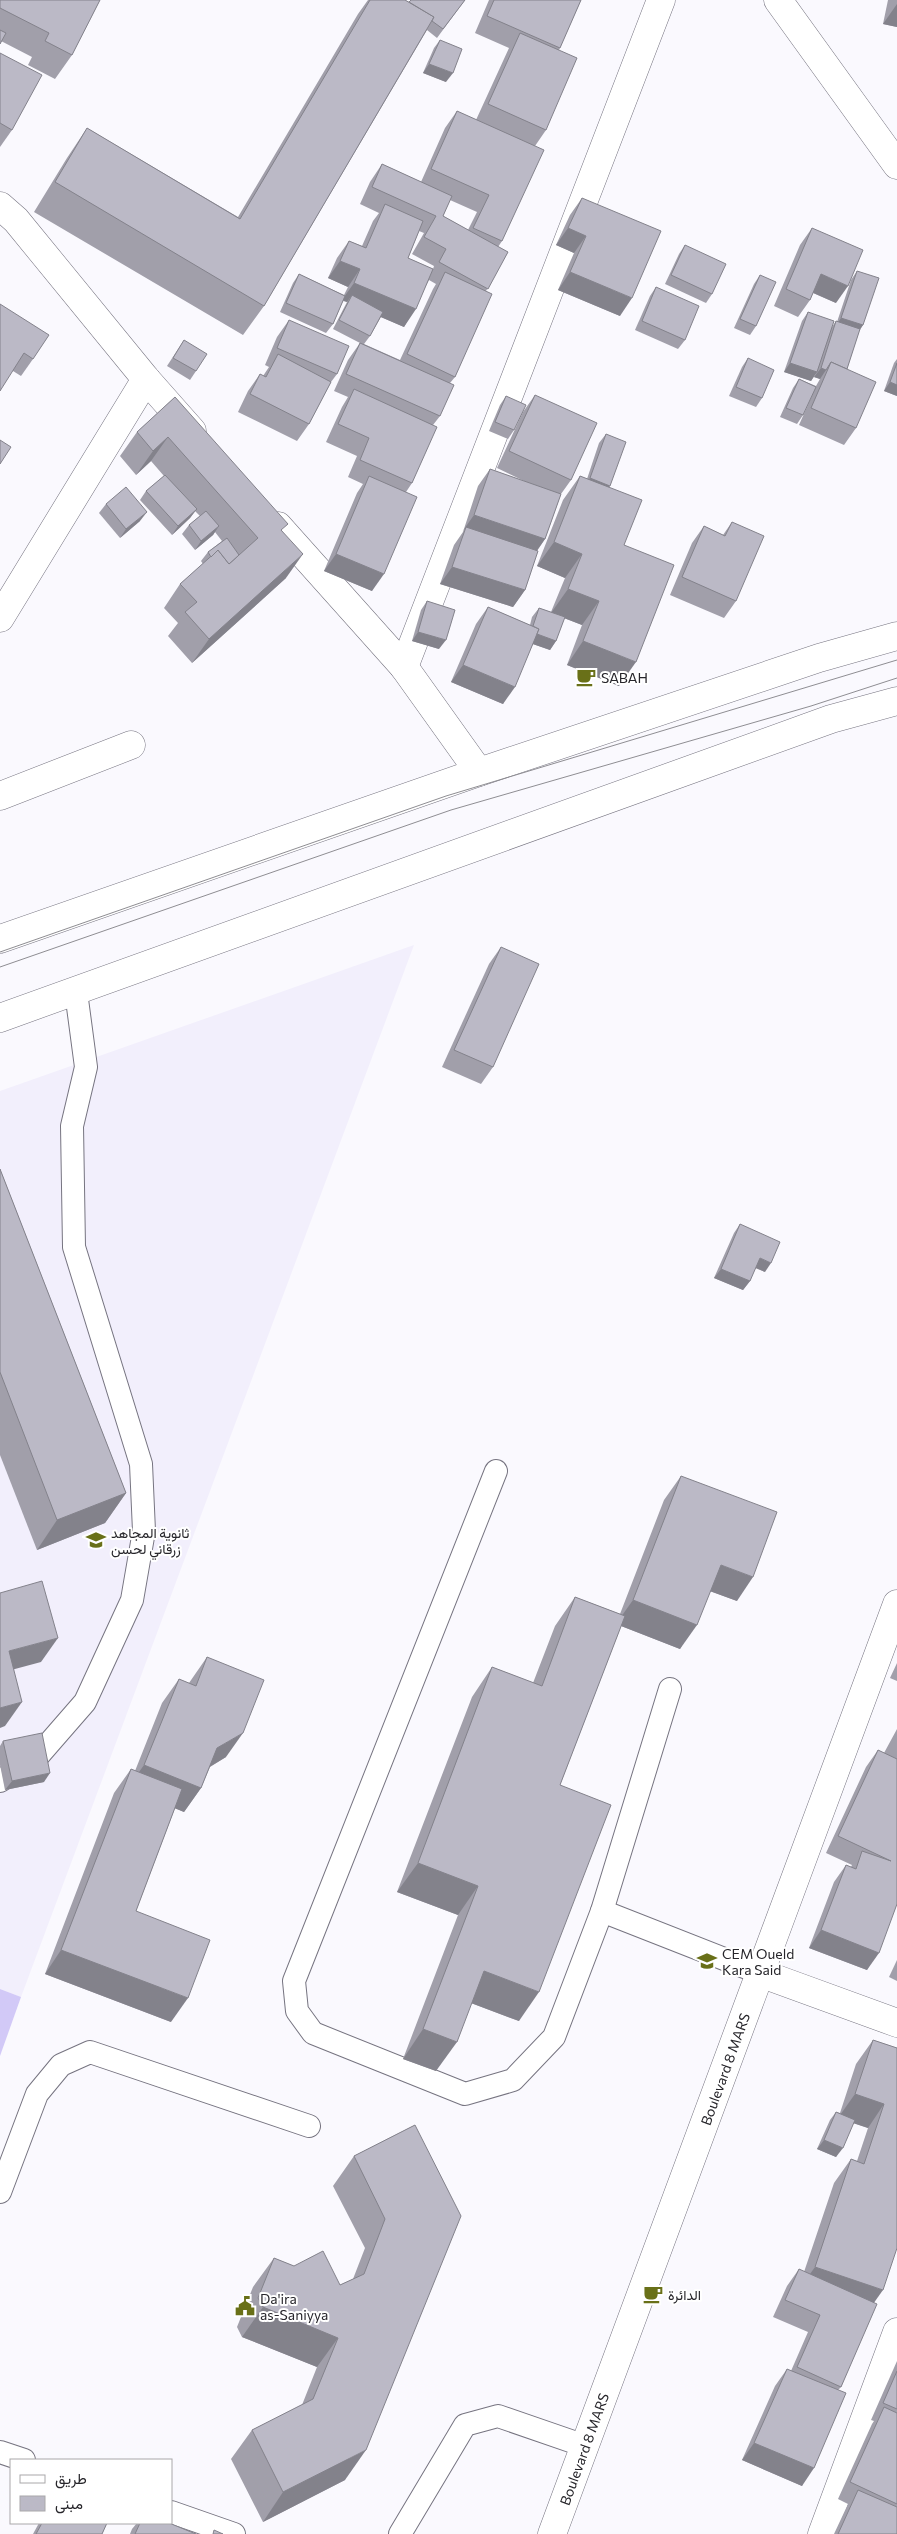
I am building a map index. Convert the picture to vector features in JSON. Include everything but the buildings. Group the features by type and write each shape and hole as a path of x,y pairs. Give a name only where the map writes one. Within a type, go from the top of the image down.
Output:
{"main road":[{"path":"404,667 661,0"},
{"path":"778,0 897,165"},
{"path":"5,221 212,453"},
{"path":"0,618 146,378"},
{"path":"258,504 404,667 480,772"},
{"path":"0,939 480,772 819,658 897,636"},
{"path":"0,1018 830,719 897,701"},
{"path":"0,796 131,745"},
{"name":"Boulevard 8 MARS","path":"552,2534 897,1604"},
{"path":"760,1973 897,2023"},
{"path":"822,2534 897,2332"}],"lane":[{"path":"0,1781 38,1756 85,1702 132,1600 144,1531 141,1464 74,1247 72,1126 86,1067 76,992"},
{"path":"496,1471 294,1981 297,2011 313,2033 465,2094 513,2080 554,2037 602,1911 670,1689"},
{"path":"602,1911 760,1973"},
{"path":"0,2192 38,2094 60,2065 90,2052 309,2126"},
{"path":"400,2534 465,2425 498,2416 585,2446"},
{"path":"0,2452 21,2459"},
{"path":"172,2512 234,2534"}],"shaded area":[{"name":"ثانوية المجاهد زرقاني لحسن","path":"414,945 21,1997 0,1989 0,1091"},
{"path":"0,1989 21,1997 0,2056"}],"tram line":[{"path":"0,952 446,796 897,660"},
{"path":"0,967 451,810 811,706 897,678"}],"place":[{"name":"SABAH","path":"586,677"},
{"name":"ثانوية المجاهد زرقاني لحسن","path":"96,1540"},
{"name":"CEM Oueld Kara Said","path":"707,1961"},
{"name":"الدائرة","path":"653,2294"},
{"name":"Da'ira as-Saniyya","path":"245,2306"}]}
